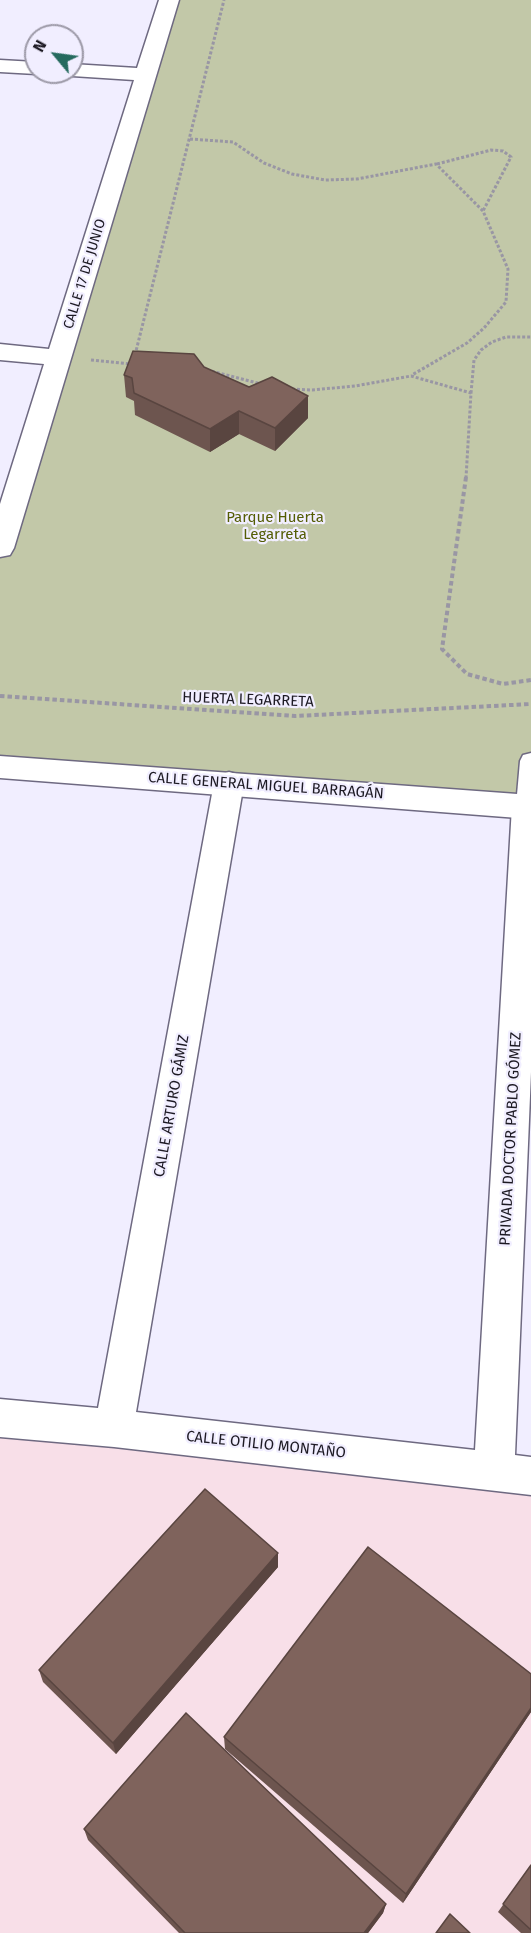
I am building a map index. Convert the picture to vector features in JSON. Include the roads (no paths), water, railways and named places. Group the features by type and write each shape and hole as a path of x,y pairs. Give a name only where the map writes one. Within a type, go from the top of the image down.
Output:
{"street":[{"name":"CALLE 17 DE JUNIO","path":"0,548 169,0"},
{"path":"0,66 24,67"},
{"path":"84,71 146,75"},
{"path":"0,352 59,358"},
{"name":"CALLE GENERAL MIGUEL BARRAGÁN","path":"0,767 529,806"},
{"name":"CALLE ARTURO GÁMIZ","path":"114,1428 229,783"},
{"name":"PRIVADA DOCTOR PABLO GÓMEZ","path":"512,1473 529,806"},
{"name":"CALLE OTILIO MONTAÑO","path":"0,1418 114,1428 512,1473"}],"lane":[{"path":"529,806 531,761"}],"park label":[{"name":"Parque Huerta Legarreta","path":"275,526"}]}
